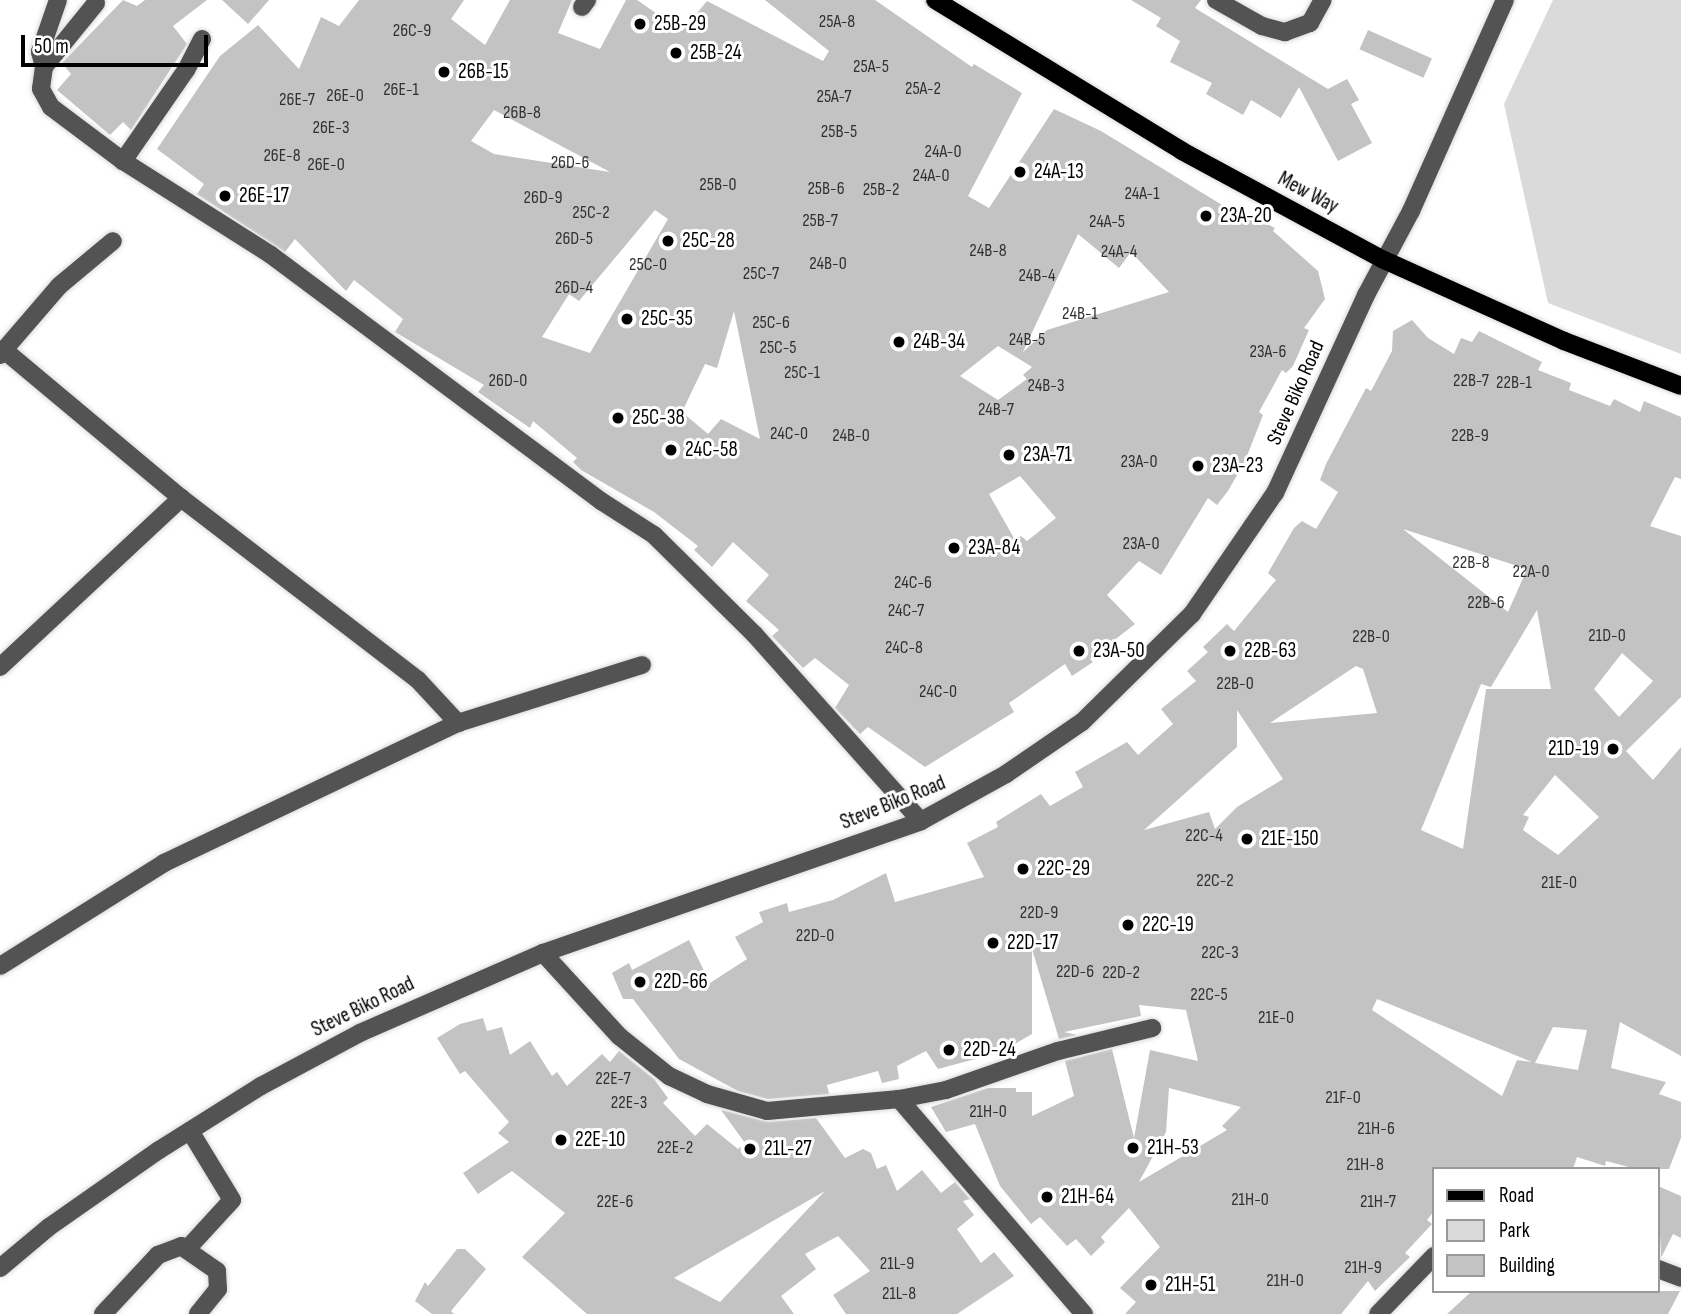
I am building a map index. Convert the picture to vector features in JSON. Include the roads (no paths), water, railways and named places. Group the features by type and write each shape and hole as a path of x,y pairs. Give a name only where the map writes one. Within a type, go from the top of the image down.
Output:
{"main road":[{"name":"Mew Way","path":"934,0 1182,151 1384,260 1564,341 1681,386"}],"street":[{"path":"44,67 40,52 58,0"},
{"path":"1216,0 1262,26 1285,32 1310,23 1323,0"},
{"name":"Steve Biko Road","path":"0,1268 103,1187 190,1130 360,1032 543,953 921,821 978,792 1057,741 1192,614 1275,494 1506,0"},
{"path":"96,3 44,67 40,82 46,101 122,161 271,256 581,486 654,535 755,635 921,821"},
{"path":"122,161 186,70 202,39"},
{"path":"113,241 59,286 2,353 181,498 418,680 458,723"},
{"path":"0,667 181,498"},
{"path":"0,966 164,863 458,723 642,665"},
{"path":"543,953 620,1036 687,1086 767,1111 899,1099 946,1090 1058,1051 1152,1028"},
{"path":"899,1099 1084,1314"},
{"path":"188,1248 232,1200 190,1130"},
{"path":"103,1314 158,1255 174,1246 188,1248 214,1266 219,1282 198,1314"},
{"path":"1378,1314 1432,1258"},
{"path":"1660,1270 1681,1278"}],"place":[{"name":"25B-29","path":"640,24"},
{"name":"25B-24","path":"676,53"},
{"name":"26B-15","path":"444,72"},
{"name":"24A-13","path":"1020,172"},
{"name":"26E-17","path":"225,196"},
{"name":"23A-20","path":"1206,216"},
{"name":"25C-28","path":"668,241"},
{"name":"25C-35","path":"627,319"},
{"name":"24B-34","path":"899,342"},
{"name":"25C-38","path":"618,418"},
{"name":"24C-58","path":"671,450"},
{"name":"23A-71","path":"1009,455"},
{"name":"23A-23","path":"1198,466"},
{"name":"23A-84","path":"954,548"},
{"name":"23A-50","path":"1079,651"},
{"name":"22B-63","path":"1230,651"},
{"name":"21D-19","path":"1613,749"},
{"name":"21E-150","path":"1247,839"},
{"name":"22C-29","path":"1023,869"},
{"name":"22C-19","path":"1128,925"},
{"name":"22D-17","path":"993,943"},
{"name":"22D-66","path":"640,982"},
{"name":"22D-24","path":"949,1050"},
{"name":"22E-10","path":"561,1140"},
{"name":"21H-53","path":"1133,1148"},
{"name":"21L-27","path":"750,1149"},
{"name":"21H-64","path":"1047,1197"},
{"name":"21H-51","path":"1151,1285"}]}
